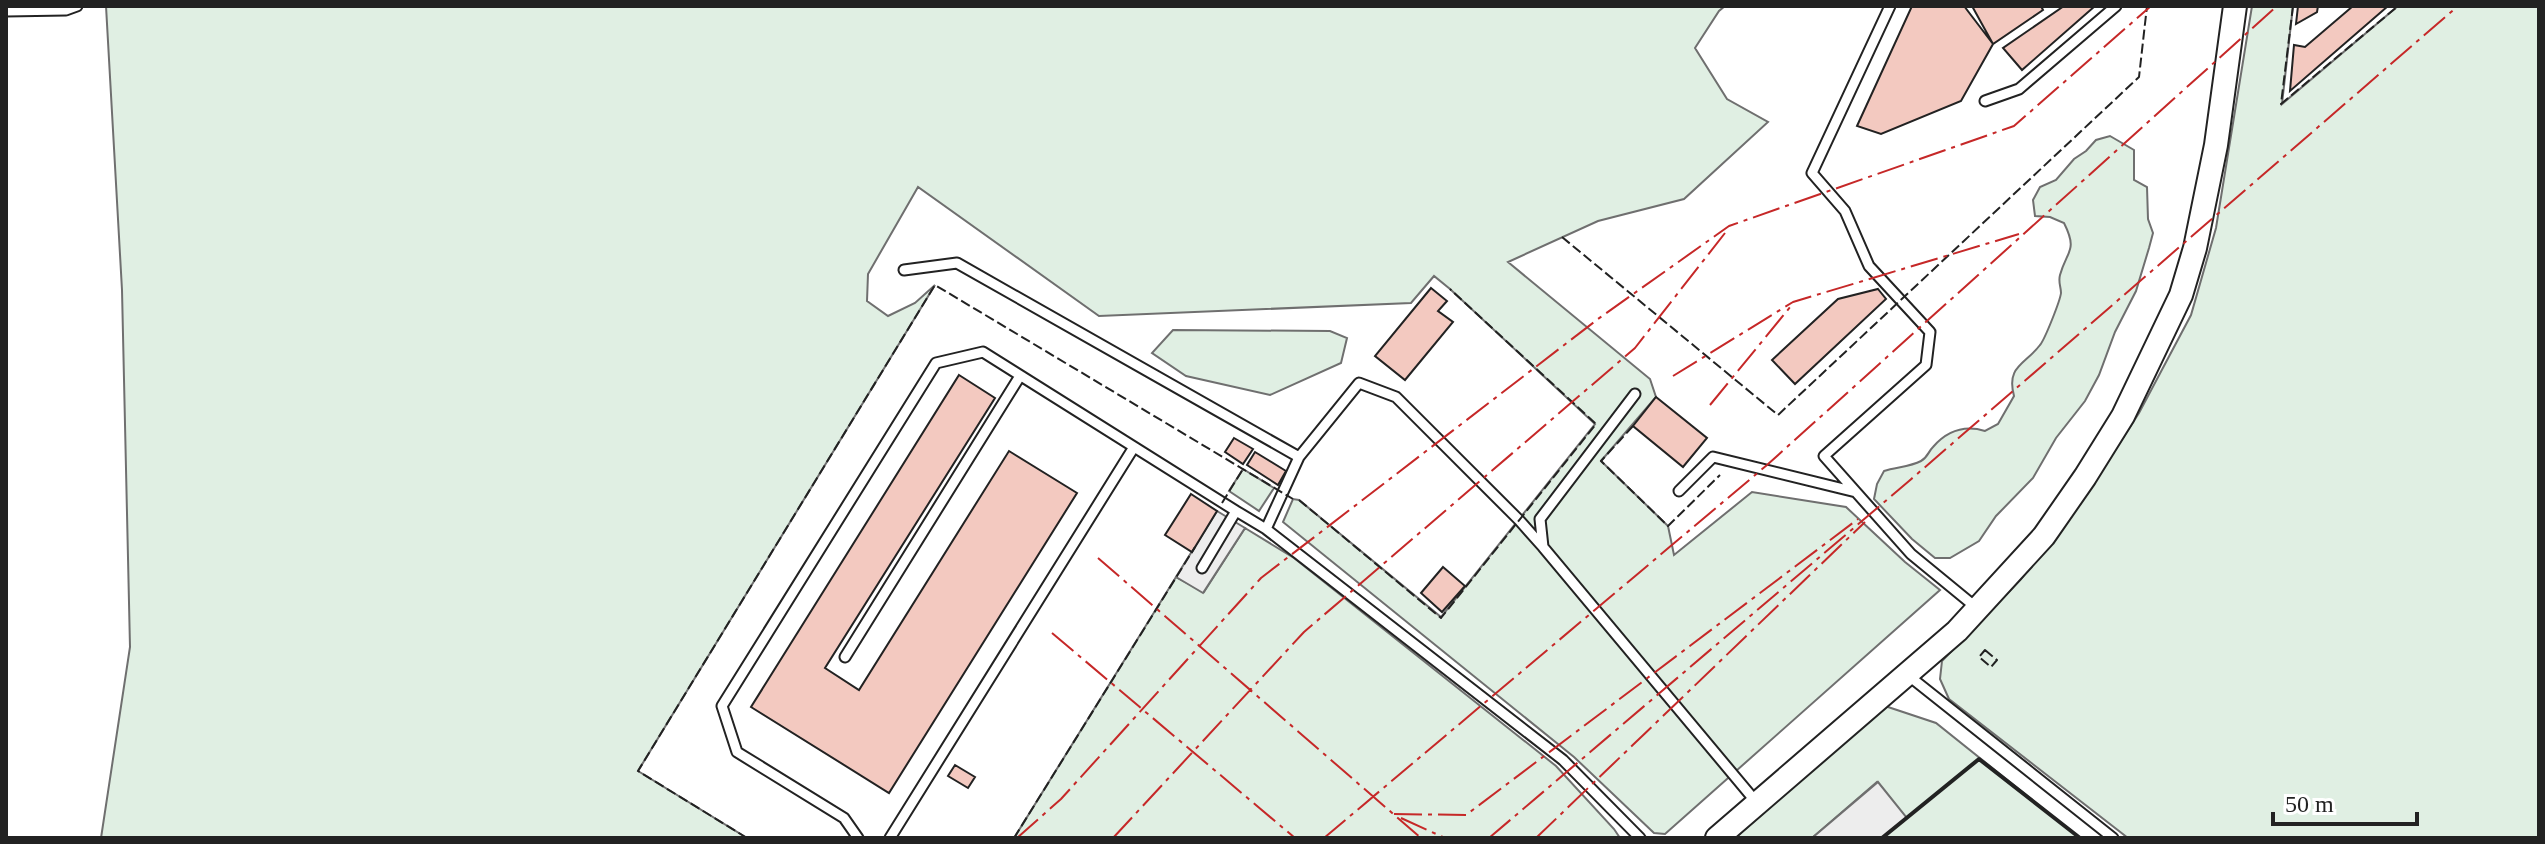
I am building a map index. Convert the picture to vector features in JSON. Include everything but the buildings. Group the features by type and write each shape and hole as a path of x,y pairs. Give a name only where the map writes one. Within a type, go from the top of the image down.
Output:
{"street":[{"path":"1717,838 1957,631 2044,536 2123,416 2181,295 2195,248 2216,145 2235,6"}],"lane":[{"path":"6,11 66,10 77,6"},
{"path":"1890,6 1812,173 1845,211 1869,266 1930,332 1926,365 1824,456 1911,554 1978,609"},
{"path":"1985,101 2019,89 2116,6"},
{"path":"904,270 957,263 1299,457"},
{"path":"858,838 844,818 737,752 722,706 936,363 983,352 1266,529 1563,760 1640,838"},
{"path":"845,657 1020,376"},
{"path":"1266,529 1299,457 1359,383 1396,397 1519,520 1757,803"},
{"path":"1543,547 1540,519 1635,394"},
{"path":"890,838 1134,447"},
{"path":"1679,491 1713,457 1856,492"},
{"path":"1202,568 1236,511"},
{"path":"1907,674 2113,838"}],"green space":[{"path":"106,6 1725,6 1695,48 1727,99 1768,122 1684,199 1598,221 1508,262 1650,379 1656,397 1601,461 1668,526 1674,555 1752,492 1846,507 1940,590 1665,834 1654,833 1574,757 1283,522 1293,499 1299,500 1441,617 1595,424 1450,289 1434,276 1411,303 1099,316 918,187 868,274 867,301 888,316 915,303 935,285 638,771 747,838 101,838 130,647 122,290"},
{"path":"2252,6 2293,6 2282,104 2398,6 2539,6 2539,838 2128,838 1949,699 1940,679 1942,661 2021,579 2086,495 2139,413 2191,315 2216,228"},
{"path":"2110,136 2134,150 2134,180 2147,187 2148,219 2153,233 2136,291 2085,401 2056,438 2033,478 1996,516 1979,541 1950,558 1935,558 1874,499 1877,484 1884,471 1921,461 1938,441 1950,433 1963,429 1985,431 1998,424 2014,396 2012,386 2015,372 2040,345 2052,320 2061,293 2060,275 2071,245 2064,223 2050,217 2035,216 2033,200 2040,187 2056,180 2096,140"},
{"path":"1173,330 1330,331 1347,338 1341,363 1270,395 1186,376 1152,353"},
{"path":"1243,469 1274,488 1259,511 1229,491"},
{"path":"1245,528 1294,558 1556,766 1620,838 1014,838 1176,577 1204,592"},
{"path":"1885,706 1936,723 2080,838 1882,838 1906,818 1877,782 1812,838 1735,838"}],"shaded area":[{"path":"1217,511 1245,528 1203,593 1176,577"},
{"path":"1878,782 1907,818 1882,838 1812,838"}],"fence":[{"path":"1562,237 1778,415 2139,77 2147,6"},
{"path":"2293,6 2281,104 2398,6"},
{"path":"747,838 638,771 935,285 1293,499"},
{"path":"1299,500 1441,618 1596,424 1450,289"},
{"path":"1633,426 1601,461 1668,526 1720,475"},
{"path":"1222,503 1243,469"},
{"path":"1014,838 1195,547"},
{"path":"1985,650 1997,660 1991,667 1979,657 1985,650"}],"wall":[{"path":"1882,838 1979,759 2080,838"}],"power":[{"path":"1017,838 1061,799 1261,578 1598,319 1729,226 2014,126 2151,6"},
{"path":"1324,838 1767,465 2277,6"},
{"path":"1489,838 1909,481 2458,6"},
{"path":"1113,838 1304,632 1635,348 1725,233"},
{"path":"1673,376 1793,302 2019,234"},
{"path":"1710,405 1791,306"},
{"path":"1394,814 1466,815 1858,519"},
{"path":"1536,838 1865,522"},
{"path":"1098,558 1421,838"},
{"path":"1052,633 1295,838"},
{"path":"1401,818 1445,838"}]}
